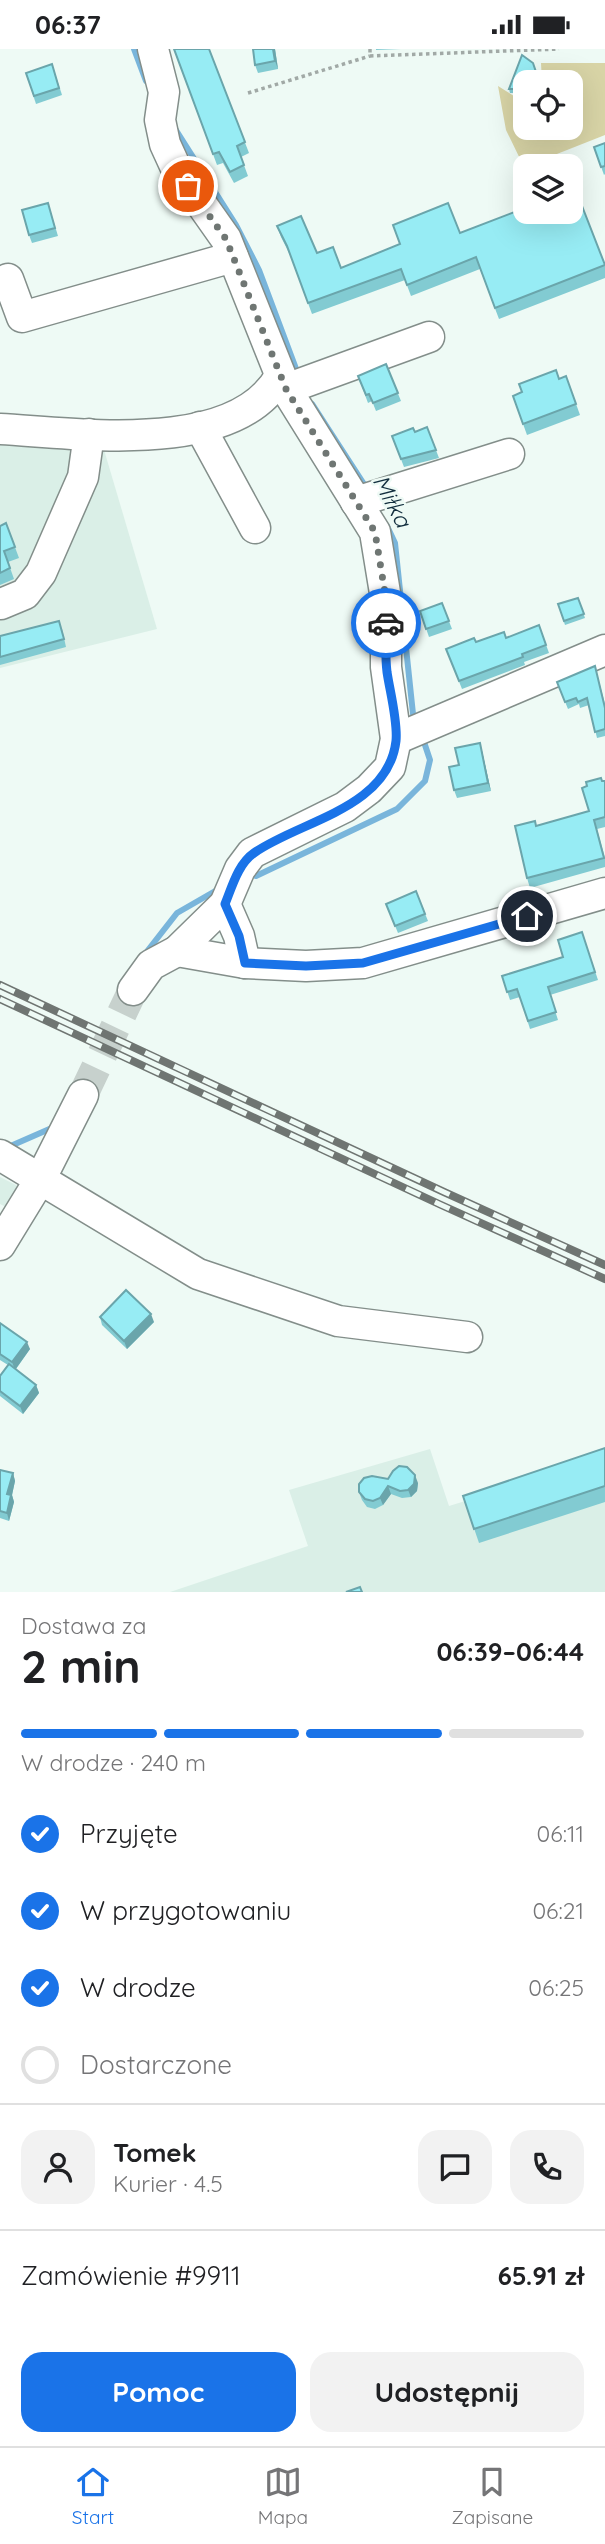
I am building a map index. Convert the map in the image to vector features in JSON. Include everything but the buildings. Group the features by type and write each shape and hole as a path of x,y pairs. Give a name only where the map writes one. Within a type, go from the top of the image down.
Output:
{"street":[{"path":"133,990 151,965 177,951 225,904 240,869 252,853 345,807 369,789 390,767 396,739 386,667 386,599 367,499 283,383 226,239 176,168 165,144 160,120 164,92 153,49"},
{"path":"8,279 22,317 233,257"},
{"path":"0,429 150,435 200,427 241,414 283,383 429,337"},
{"path":"200,427 255,528"},
{"path":"1,604 25,594 41,573 83,477 89,434"},
{"path":"367,499 509,454"},
{"path":"396,739 605,650"},
{"path":"177,951 245,963 306,966 363,963 605,893"},
{"path":"225,904 239,936 245,963"},
{"path":"3,1231 41,1178 83,1095"},
{"path":"0,1156 198,1274 338,1321 467,1337"}],"path":[{"path":"370,49 370,56"},
{"path":"248,93 370,56 559,49"}],"shaded area":[{"path":"541,63 605,63 605,135 557,154 518,154 506,130 498,86 513,95 513,140 583,140 583,70 541,70"},
{"path":"0,439 102,443 157,629 0,668"},
{"path":"0,1177 18,1186 6,1207 0,1204"},
{"path":"430,1449 449,1506 605,1458 605,1592 170,1592 308,1546 289,1490"}],"waterway":[{"name":"Miłka","path":"134,49 146,81"},
{"name":"Miłka","path":"174,127 236,225 259,270 298,374"},
{"name":"Miłka","path":"312,404 367,489"},
{"name":"Miłka","path":"387,526 395,543 413,714"},
{"name":"Miłka","path":"256,876 397,809 425,781 430,760 422,736"},
{"name":"Miłka","path":"145,954 177,913 217,890"},
{"name":"Miłka","path":"6,1148 54,1127"}],"tunnel":[{"path":"83,1095 133,990"}],"railway":[{"path":"0,985 605,1265"},
{"path":"0,999 605,1279"}],"way so far":[{"path":"188,186 226,239 286,389 375,532 386,599 386,623"}],"route":[{"path":"386,623 386,667 396,739 390,767 369,789 345,807 252,853 240,869 225,904 239,936 245,963 306,966 363,963 527,916"}]}
